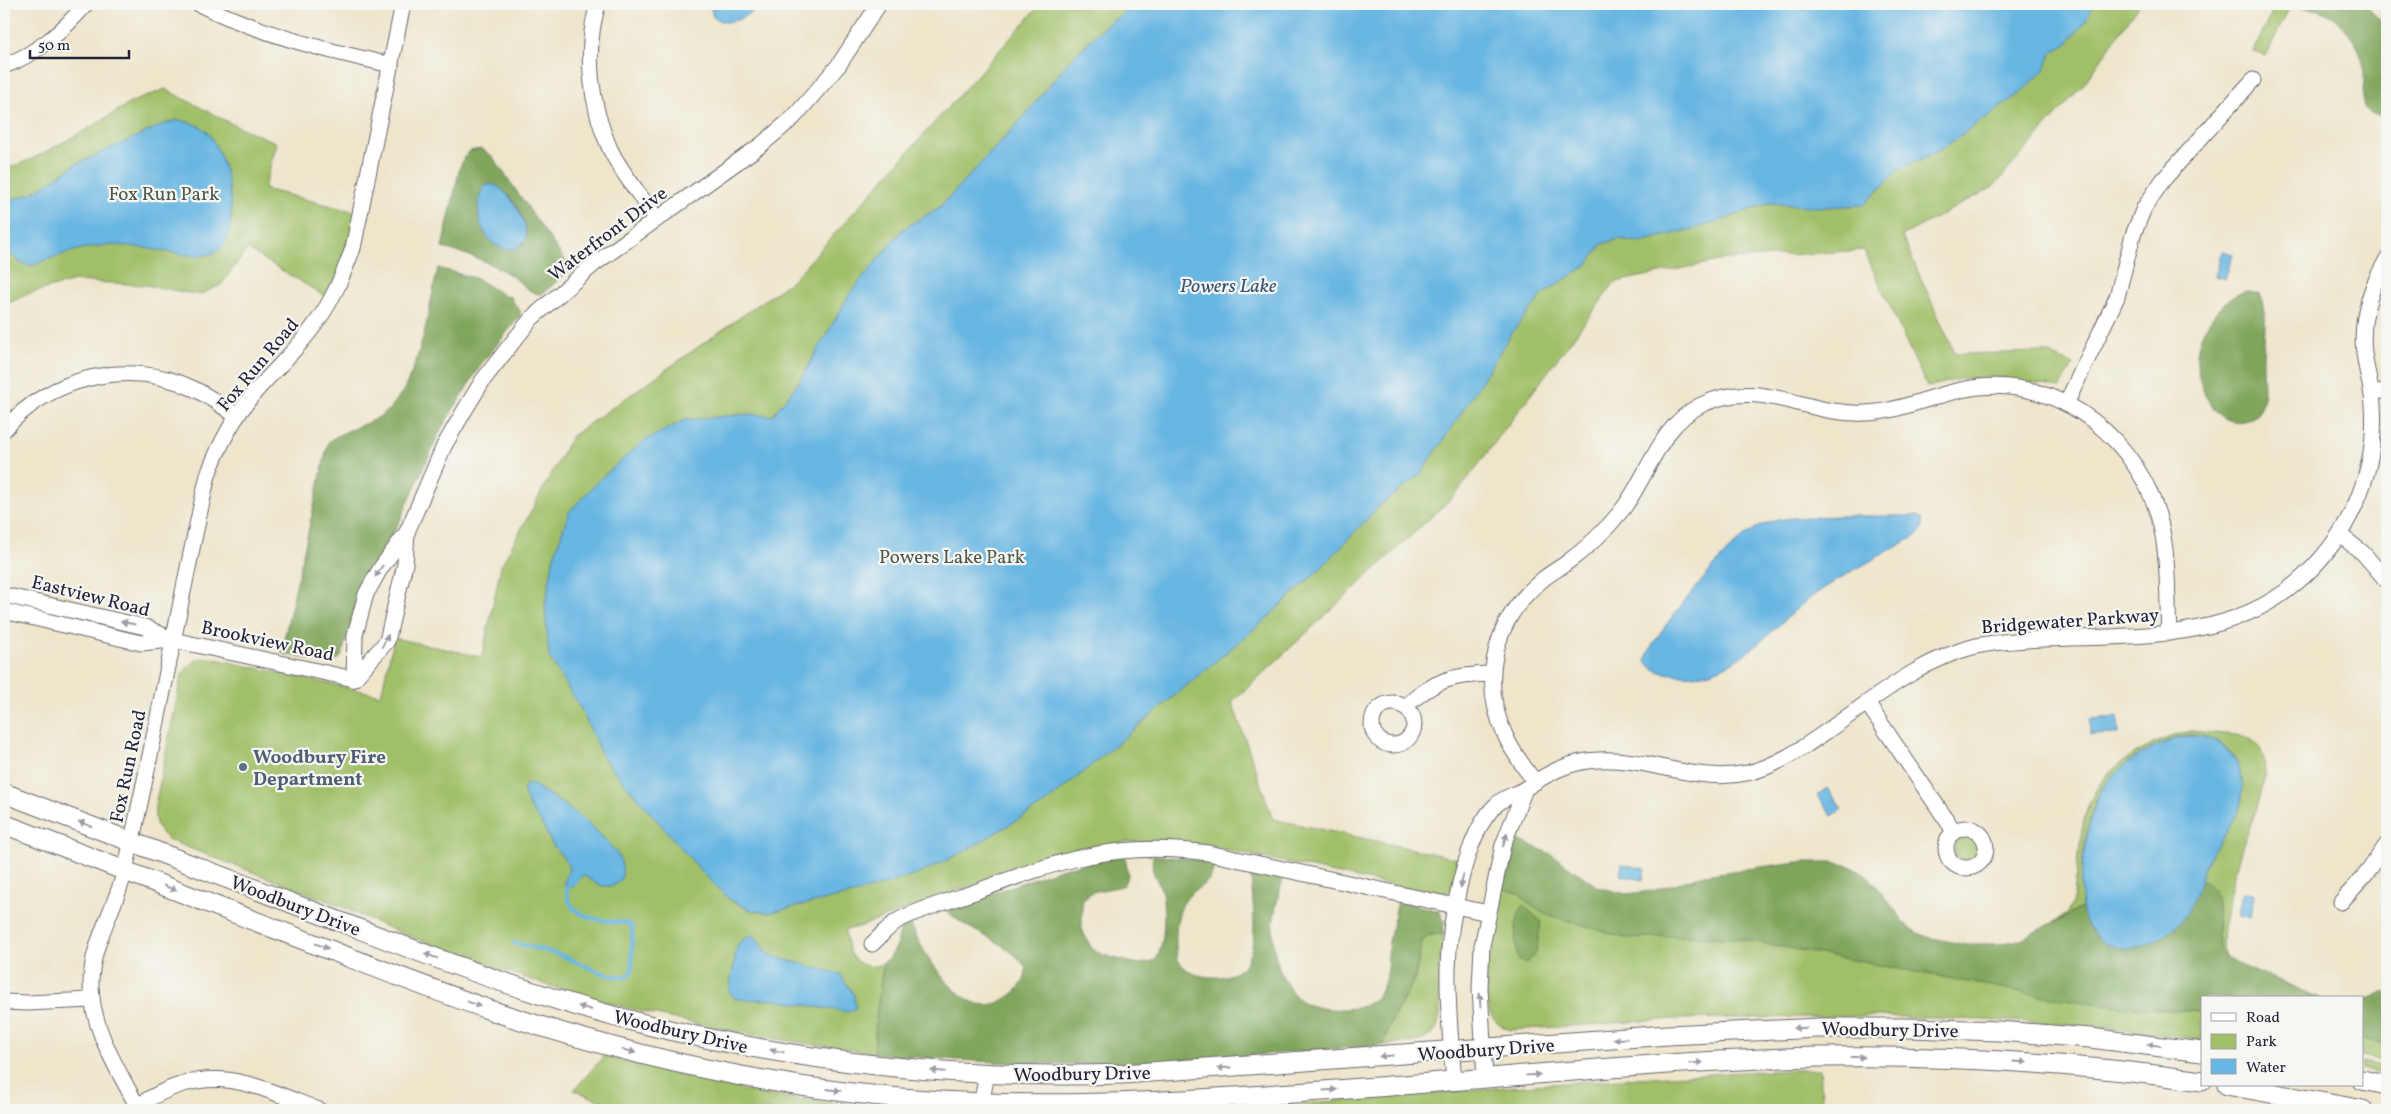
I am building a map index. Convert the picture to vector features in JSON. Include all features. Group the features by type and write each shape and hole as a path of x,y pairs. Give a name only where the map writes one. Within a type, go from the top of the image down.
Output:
{"main road":[{"name":"Woodbury Drive","path":"4,793 474,972 616,1016 704,1038 793,1054 892,1067 987,1074 1062,1076 1153,1073 1728,1031 1880,1027 2029,1033 2201,1052"},
{"name":"Woodbury Drive","path":"4,824 466,1001 610,1046 697,1067 786,1083 980,1107 1133,1104 1731,1061 1859,1057 2032,1063 2122,1071 2201,1081"},
{"path":"2364,1080 2387,1085"},
{"path":"2233,1086 2363,1110"}],"street":[{"path":"4,66 40,47 66,28 86,4"},
{"path":"199,4 230,18 306,45 390,65"},
{"name":"Fox Run Road","path":"138,1108 108,1053 97,1027 91,983 94,959 124,871 131,842 208,475 217,450 237,416 254,393 316,324 343,277 353,248 403,4"},
{"path":"598,4 591,43 591,80 599,120 611,150 657,219"},
{"name":"Waterfront Drive","path":"354,679 355,635 363,600 380,569 408,532 444,446 483,380 532,318 569,285 761,145 794,117 838,66 880,4"},
{"path":"2066,404 2117,297 2133,235 2144,208 2166,176 2253,80"},
{"name":"Bridgewater Parkway","path":"1454,1081 1448,970 1456,906 1468,855 1480,827 1499,802 1562,767 1599,760 1621,761 1703,776 1729,776 1750,772 1792,755 1867,703 1930,663 1974,646 2009,641 2169,633 2202,629 2225,623 2270,602 2309,572 2340,535 2358,499 2368,469 2373,431 2372,393 2364,352 2364,325 2372,288 2387,260"},
{"path":"4,430 16,415 34,400 62,386 115,374 163,378 192,388 237,416"},
{"path":"1485,1079 1480,974 1488,913 1505,839 1530,786 1496,714 1491,674 1494,652 1502,629 1524,596 1543,578 1567,563 1604,530 1636,490 1669,431 1680,418 1700,405 1720,397 1742,393 1760,394 1837,413 1866,414 1890,410 1955,390 2001,386 2036,393 2066,404 2101,427 2119,444 2140,472 2151,494 2160,519 2165,544 2169,633"},
{"path":"2372,393 2387,390"},
{"name":"Waterfront Drive","path":"354,679 387,641 405,564 408,532"},
{"path":"2340,535 2363,552 2387,581"},
{"name":"Eastview Road","path":"4,595 145,627 174,640"},
{"name":"Eastview Road","path":"4,611 141,643 174,640"},
{"name":"Brookview Road","path":"174,640 354,679"},
{"path":"1405,707 1430,687 1444,680 1462,674 1491,674"},
{"path":"1867,703 1954,831"},
{"path":"2341,902 2367,874 2387,844"},
{"path":"872,944 899,920 1039,868 1096,853 1132,849 1175,849 1208,853 1488,913"},
{"path":"4,1002 27,1003 92,1000"},
{"path":"980,1107 987,1074"},
{"path":"138,1108 174,1086 212,1078 252,1085 319,1110"}],"green space":[{"name":"Powers Lake","path":"1041,4 2140,4 2083,85 1993,187 1902,236 1955,354 2045,352 2073,365 2060,388 1997,377 1960,379 1927,387 1864,250 1728,259 1615,282 1457,493 1232,702 1273,819 1459,859 1453,887 1446,894 1436,895 1200,844 1156,841 1124,842 1090,847 1046,858 859,927 845,930 851,954 862,964 874,966 881,964 886,961 895,949 913,1057 828,1047 742,1033 616,1005 574,993 502,970 384,926 335,904 176,843 161,833 156,824 155,806 181,678 189,665 197,660 211,658 381,695 394,638 482,657 501,566 572,436 793,280"},
{"path":"2276,4 2291,4 2266,56 2253,52"},
{"path":"2286,4 2366,4 2387,29 2387,112 2375,115 2369,113 2364,108 2363,62 2356,44 2339,22 2320,10 2289,7 2285,6"},
{"name":"Fox Run Park","path":"165,89 232,124 277,143 264,189 360,213 331,300 247,249 221,285 200,295 146,285 74,281 27,294 4,306 4,170 34,158 88,129 132,102"},
{"path":"481,149 492,156 571,269 542,294 530,290 512,276 487,263 442,248 460,167 464,157 470,151","holes":["492,184 499,187 513,201 523,220 526,229 522,245 502,248 495,244 488,236 483,226 480,215 480,194 484,187"]},
{"path":"438,268 475,278 505,296 511,297 520,310 520,316 482,363 441,429 396,529 362,585 341,657 334,662 327,663 281,653 328,443 337,436 382,415 395,403 405,387 420,348"},
{"path":"2246,291 2260,295 2265,309 2264,392 2263,403 2257,414 2247,420 2236,422 2218,413 2205,394 2198,372 2197,356 2202,334 2214,314 2230,299"},
{"path":"2191,731 2245,736 2257,745 2263,757 2265,771 2263,787 2237,864 2224,925 2222,942 2226,959 2218,944 2216,906 2212,888 2200,880 2213,851 2233,820 2241,803 2242,782 2237,764 2228,749 2218,742 2200,736 2184,736 2145,753 2120,770 2104,786 2097,797 2084,845 2081,880 2082,908 2047,926 2066,914 2072,904 2085,818 2091,800 2101,783 2116,767 2137,753 2163,740"},
{"path":"1966,836 1975,839 1978,848 1975,857 1966,860 1957,857 1954,848 1957,839"},
{"path":"1513,838 1551,854 1598,887 1626,894 1652,891 1704,875 1797,862 1832,862 1850,866 1869,877 1909,928 1927,937 1961,944 1999,944 2019,940 2082,908 2092,933 2120,947 2132,948 2143,946 2164,936 2172,928 2186,911 2200,880 2209,885 2215,893 2218,938 2225,958 2315,996 2201,996 2201,1012 2125,1007 2048,997 1741,939 1684,936 1625,938 1549,915 1535,908 1518,893 1501,888"},
{"path":"1153,855 1215,862 1208,881 1192,893 1183,904 1176,928 1178,960 1189,971 1198,975 1214,977 1232,974 1244,965 1254,936 1251,869 1284,876 1274,918 1274,951 1280,970 1289,988 1301,1001 1310,1005 1332,1009 1353,1008 1363,1006 1376,998 1382,988 1386,975 1390,937 1398,901 1439,911 1444,920 1443,934 1430,935 1422,941 1415,978 1393,1018 1383,1045 1195,1059 1082,1064 978,1061 874,1053 876,1018 883,964 895,951 901,928 911,923 930,960 940,974 962,996 974,1003 986,1005 999,1002 1014,993 1021,985 1025,976 1025,966 1007,949 965,925 946,910 1063,868 1125,856 1128,875 1123,886 1092,892 1082,900 1082,930 1092,949 1103,955 1140,964 1153,962 1157,957 1162,940 1164,909 1162,893 1153,873"},
{"path":"1502,886 2153,1009 2201,1012 2201,1040 2118,1029 2034,1022 1877,1016 1675,1019 1511,1030 1500,1025 1492,1017 1489,1010 1486,981 1492,931"},
{"path":"1524,905 1541,922 1536,953 1527,963 1519,961 1515,940 1516,924 1520,910"},
{"path":"1443,934 1439,971 1440,1015 1437,1027 1432,1034 1421,1041 1383,1045 1393,1018 1415,978 1422,941 1430,935"},
{"path":"2387,991 2387,1044 2364,1039 2364,999"},
{"path":"2364,1039 2387,1044 2387,1061 2364,1056"},
{"path":"604,1056 761,1094 881,1110 623,1110 574,1090"},
{"path":"2364,1062 2387,1067 2387,1074 2364,1069"},
{"path":"1820,1069 1822,1100 1826,1110 1260,1110 1261,1107 1540,1085 1680,1075"}],"water":[{"path":"710,4 763,4 739,19 726,22 719,21 713,17"},
{"name":"Powers Lake","path":"1139,4 2094,4 2085,22 2068,43 2051,53 2045,70 2019,94 1940,150 1898,170 1864,205 1822,207 1769,203 1708,225 1640,242 1619,239 1602,244 1587,265 1544,293 1513,331 1419,476 1381,504 1321,568 1265,620 1046,803 965,851 919,874 857,893 767,913 750,910 729,899 702,872 603,758 582,711 549,657 545,606 554,556 569,512 601,478 644,441 685,420 749,414 772,416 799,382 851,292 903,229 940,207 1021,120 1070,60 1107,24"},
{"path":"178,120 196,125 206,131 220,155 229,188 231,222 228,236 220,249 201,256 128,246 90,247 66,253 30,266 13,257 4,231 4,202 33,193 75,165 164,124"},
{"path":"492,184 505,192 521,215 526,239 517,248 506,249 496,245 488,238 483,229 479,218 478,206 480,195 485,186"},
{"path":"2222,251 2233,254 2225,279 2215,276"},
{"path":"1837,516 1917,516 1922,519 1923,525 1921,532 1914,537 1814,595 1766,637 1733,662 1714,671 1695,675 1661,672 1652,668 1646,662 1648,653 1655,640 1679,608 1724,555 1746,535 1760,526 1778,520"},
{"path":"2118,717 2119,734 2090,735 2090,719"},
{"path":"2188,736 2203,737 2216,741 2234,759 2240,771 2242,784 2242,798 2238,812 2210,856 2192,903 2177,925 2161,937 2142,946 2123,948 2106,943 2094,934 2086,922 2082,907 2081,873 2092,812 2105,785 2132,760 2142,753 2165,743"},
{"path":"527,784 532,784 566,806 597,831 619,857 622,874 617,883 612,886 604,886 583,875 572,888 564,884 569,868 529,806 523,790"},
{"path":"1827,788 1842,809 1832,816 1817,795"},
{"path":"1622,864 1645,869 1643,880 1620,875"},
{"path":"2242,893 2254,894 2251,917 2238,916"},
{"path":"751,935 757,939 765,951 775,957 840,974 854,995 856,1008 848,1012 775,1000 735,999 729,991 737,947 741,941"}],"waterway":[{"path":"514,943 560,955 605,974 623,977 630,975 632,969 632,927 627,923 588,917 579,912 572,906 568,898 567,887"}],"place":[{"name":"Woodbury Fire Department","path":"243,767"}],"park label":[{"name":"Powers Lake Park","path":"952,556"}]}
